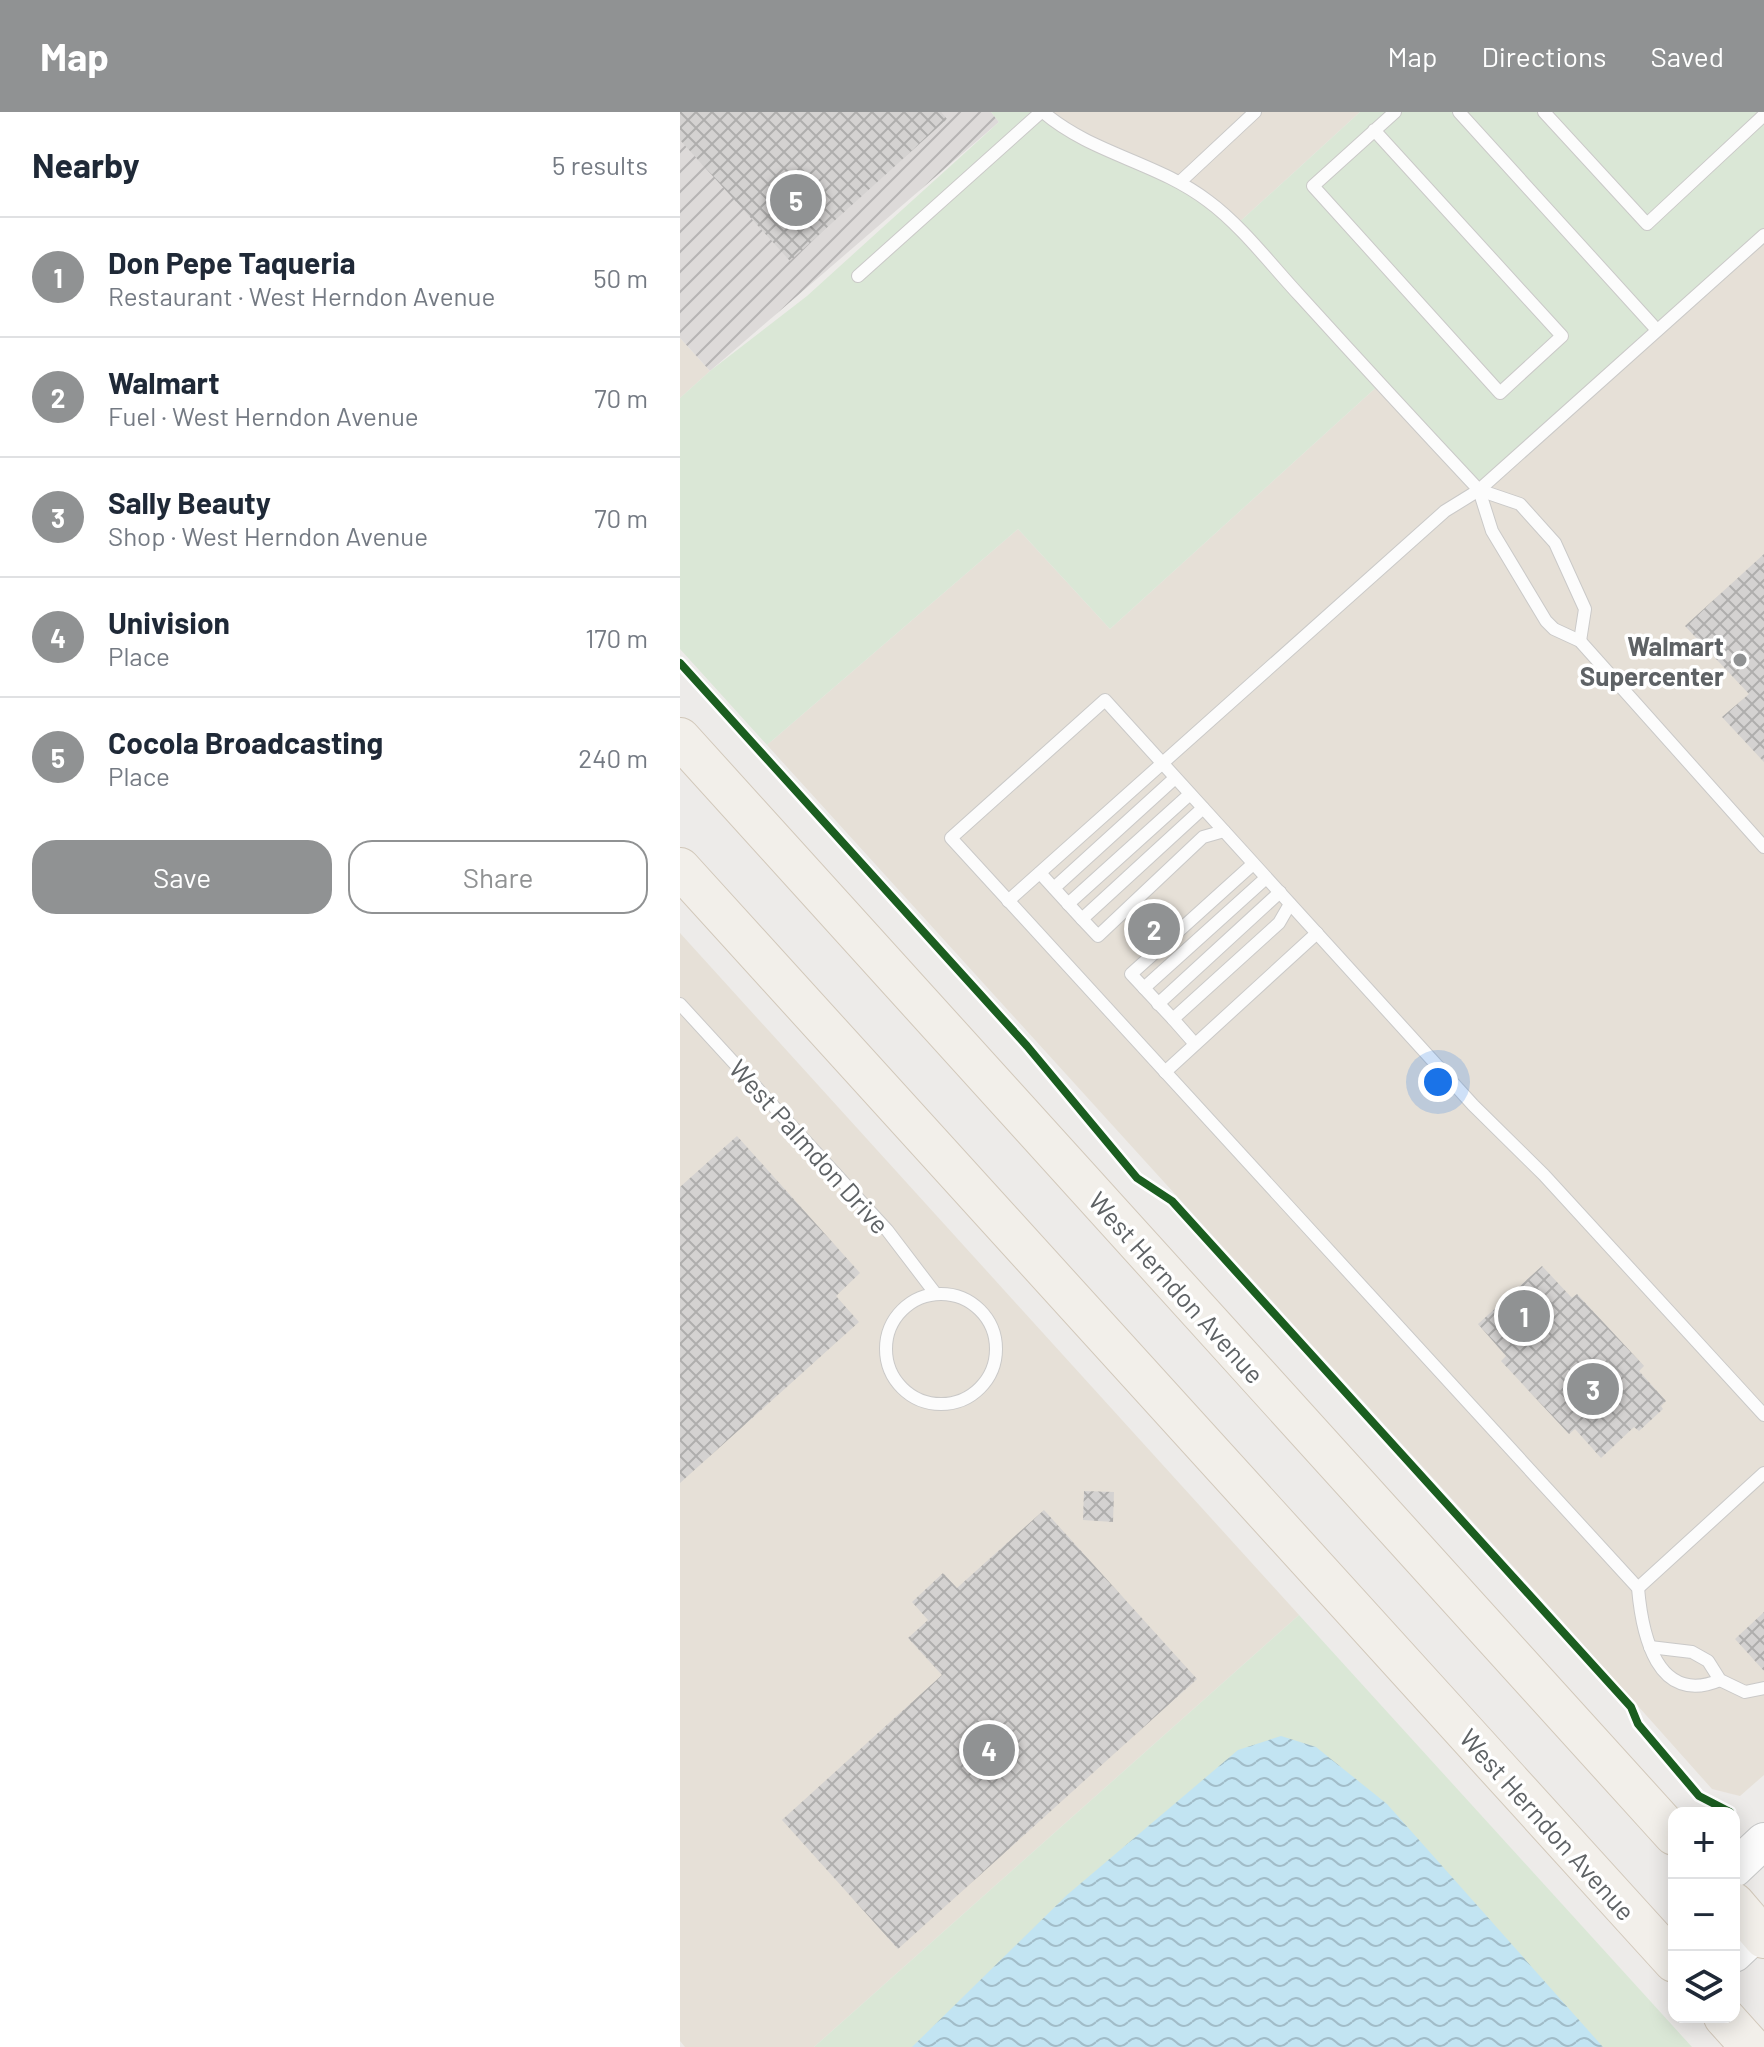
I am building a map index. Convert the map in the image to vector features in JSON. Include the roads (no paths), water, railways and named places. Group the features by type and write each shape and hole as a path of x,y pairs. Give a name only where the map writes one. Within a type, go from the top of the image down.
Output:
{"main road":[{"name":"West Herndon Avenue","path":"680,738 1668,1828"},
{"name":"West Herndon Avenue","path":"680,868 1668,1943"},
{"path":"1729,2023 1751,2047"}],"street":[{"path":"1740,1863 1764,1841"}],"lane":[{"path":"858,276 1042,112 1084,141 1181,181 1212,203 1479,490 1492,531 1518,571 1537,610 1554,629 1580,641 1764,847"},
{"path":"1181,181 1255,112"},
{"path":"1374,130 1562,336 1500,393 1313,186 1374,130 1395,112"},
{"path":"1459,112 1657,330"},
{"path":"1544,112 1647,224 1764,115"},
{"path":"1008,901 1445,511 1479,490 1764,235"},
{"path":"1479,490 1520,504 1555,543 1585,609 1580,641"},
{"path":"1720,1680 1688,1685 1671,1680 1659,1668 1640,1613 1638,1588 951,838 1105,700 1473,1105 1544,1175 1764,1415"},
{"path":"1054,888 1175,778"},
{"path":"1068,904 1190,794"},
{"path":"1082,919 1203,808"},
{"path":"1040,873 1098,936 1203,837 1224,831"},
{"path":"1195,1044 1131,974 1253,864"},
{"path":"1144,988 1266,878"},
{"path":"1158,1004 1280,892"},
{"path":"1173,1019 1279,923 1290,904"},
{"path":"1165,1072 1317,933"},
{"name":"West Palmdon Drive","path":"680,1004 887,1230 935,1293"},
{"path":"935,1293 954,1295 972,1302 985,1316 994,1333 994,1362 981,1387 965,1398 947,1404 915,1398 892,1375 886,1358 886,1340 897,1316 918,1298 935,1293"},
{"path":"1638,1588 1764,1473"},
{"path":"1650,1647 1692,1652 1708,1661 1720,1680 1745,1692 1764,1688"}],"water":[{"path":"1281,1736 1316,1747 1387,1804 1603,2047 912,2047 1067,1895 1238,1750"}],"place":[{"name":"Cocola Broadcasting","path":"796,200"},
{"name":"Walmart Supercenter","path":"1740,660"},
{"name":"Walmart","path":"1154,929"},
{"name":"Don Pepe Taqueria","path":"1524,1316"},
{"name":"Sally Beauty","path":"1593,1389"},
{"name":"Univision","path":"989,1750"}]}
